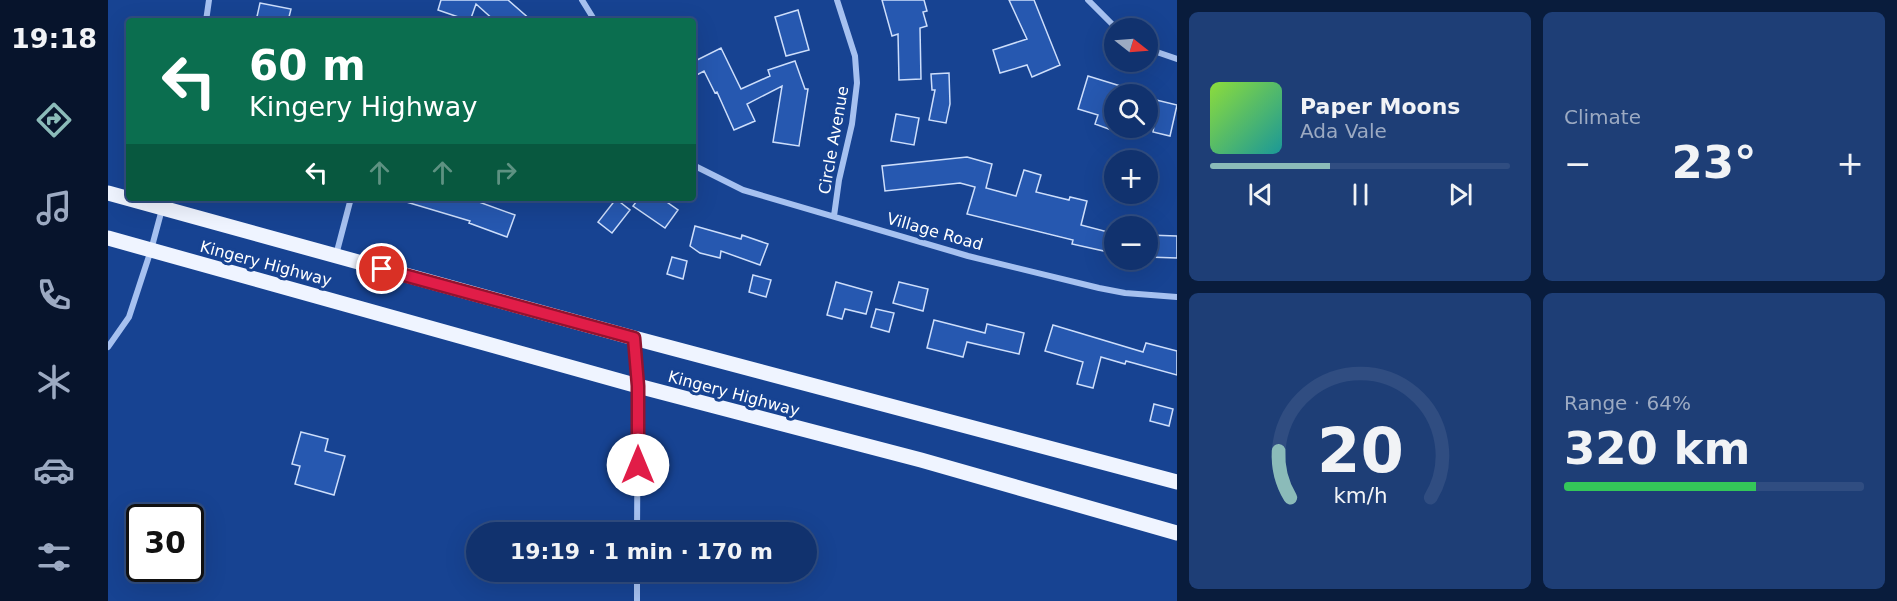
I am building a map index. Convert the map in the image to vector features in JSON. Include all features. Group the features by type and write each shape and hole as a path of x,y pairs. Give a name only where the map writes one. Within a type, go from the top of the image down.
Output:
{"main road":[{"name":"Kingery Highway","path":"108,194 126,197"},
{"name":"Kingery Highway","path":"163,203 336,256 634,338 1177,482"},
{"name":"Kingery Highway","path":"108,238 638,386 921,460 1177,533"}],"street":[{"path":"206,18 209,0"},
{"path":"582,0 592,18"},
{"name":"Circle Avenue","path":"834,216 839,180 852,124 857,83 855,56 837,0"},
{"path":"1088,0 1106,18"},
{"path":"1158,52 1177,58"},
{"name":"Village Road","path":"696,166 743,190 968,256 1099,288 1125,293 1177,297"},
{"path":"336,256 350,201"},
{"path":"108,347 129,317 151,250 163,203"},
{"path":"634,338 638,386 637,522"},
{"path":"637,582 637,601"}],"building":[{"path":"441,0 508,0 529,18 492,18 476,4 471,18 461,18 438,10"},
{"path":"882,0 924,0 927,11 923,12 927,26 920,28 921,79 899,80 898,34 892,36"},
{"path":"1009,0 1034,0 1060,65 1032,77 1027,65 1000,73 993,50 1027,39"},
{"path":"260,3 291,9 289,18 257,18"},
{"path":"798,10 809,50 786,56 775,17"},
{"path":"721,48 741,89 770,76 768,70 795,61 805,89 808,89 799,146 773,142 782,86 747,104 755,121 734,130 717,92 715,93 704,71 696,75 696,60"},
{"path":"949,73 950,104 946,123 929,120 935,90 932,90 931,74"},
{"path":"1088,76 1114,84 1104,84 1104,127 1095,124 1098,115 1078,109"},
{"path":"1158,100 1177,105 1170,136 1158,133"},
{"path":"896,114 919,118 914,145 891,141"},
{"path":"967,157 992,164 986,188 1016,196 1024,170 1041,175 1036,192 1069,200 1070,197 1087,201 1081,225 1104,231 1104,251 1072,244 1073,240 967,214 975,187 960,183 885,191 882,166"},
{"path":"403,201 476,201 515,215 507,237 469,223 470,221"},
{"path":"614,201 619,201 630,210 612,233 598,222"},
{"path":"637,201 665,201 678,210 665,228 633,206"},
{"path":"695,226 741,239 742,235 768,244 760,265 721,251 720,258 700,253 690,246"},
{"path":"1158,235 1177,236 1177,258 1158,257"},
{"path":"672,257 687,261 683,279 667,274"},
{"path":"753,275 771,280 766,297 749,292"},
{"path":"836,282 872,292 866,314 845,309 842,319 827,315"},
{"path":"899,282 928,289 923,311 893,303"},
{"path":"876,309 894,313 889,332 871,327"},
{"path":"934,320 985,333 987,324 1024,333 1019,354 967,342 963,357 927,348"},
{"path":"1053,325 1143,352 1146,343 1177,351 1177,375 1126,361 1125,364 1101,357 1093,388 1077,384 1083,362 1045,351"},
{"path":"1154,404 1173,409 1169,426 1150,421"},
{"path":"301,432 328,439 325,451 345,456 334,495 295,484 300,466 292,464"}],"route":[{"path":"382,269 634,338 638,386 638,465"}]}
